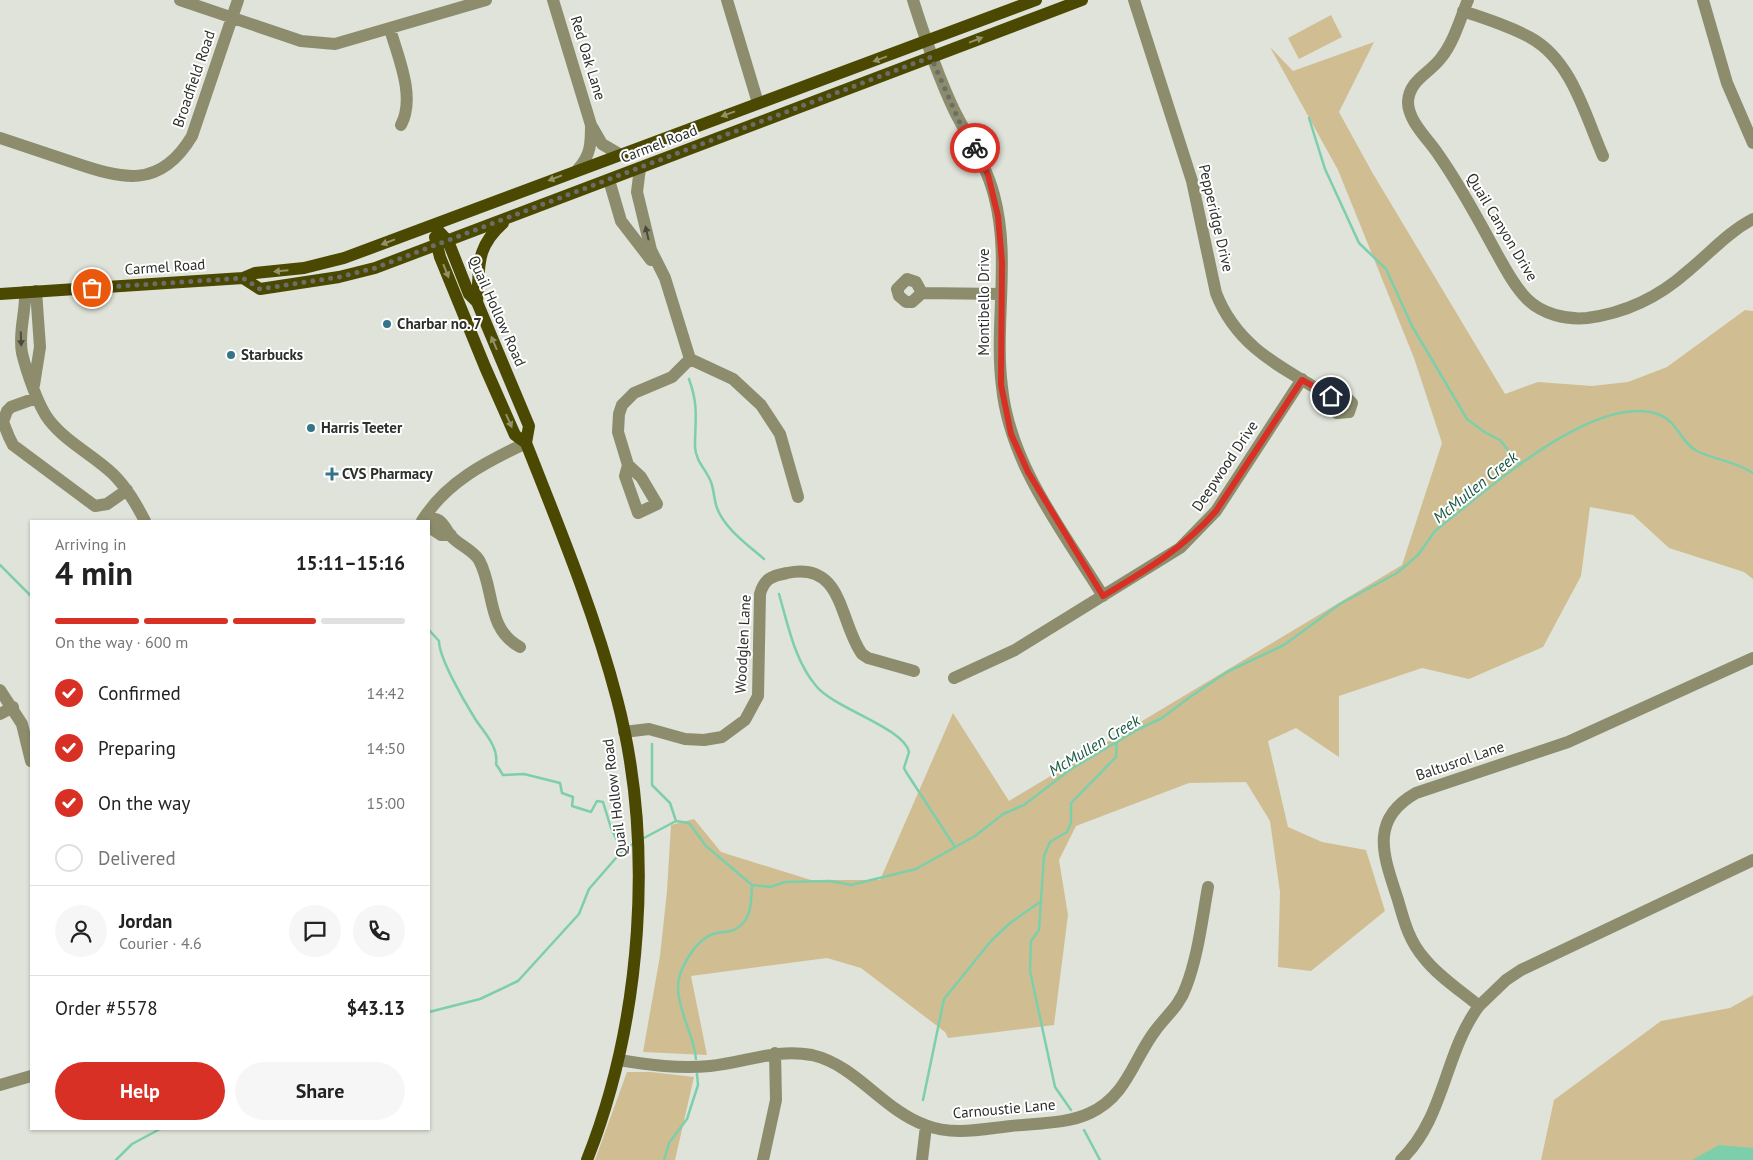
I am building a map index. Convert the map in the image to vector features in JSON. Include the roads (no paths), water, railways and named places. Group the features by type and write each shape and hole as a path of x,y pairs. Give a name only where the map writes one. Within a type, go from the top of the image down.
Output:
{"main road":[{"name":"Carmel Road","path":"0,294 243,278 255,273 304,268 344,258 578,169 1036,0"},
{"name":"Carmel Road","path":"243,278 260,289 307,282 375,268 1082,0"},
{"path":"608,180 609,172 619,154"},
{"path":"477,302 479,259 490,238 508,218"},
{"name":"Quail Hollow Road","path":"434,225 469,294 477,302 529,426 526,442 588,606 615,692 624,732 638,830 638,913 634,959 619,1060 587,1160"},
{"name":"Quail Hollow Road","path":"442,243 484,367 515,435 526,442"}],"street":[{"path":"180,0 315,43 348,41 486,0"},
{"name":"Broadfield Road","path":"0,138 109,175 136,177 160,169 179,155 192,136 238,0"},
{"name":"Red Oak Lane","path":"554,0 591,125 602,144 619,154"},
{"path":"727,0 758,103"},
{"name":"Montibello Drive","path":"913,0 931,57 988,175 994,195 1000,226 1001,385 1011,434 1028,472 1103,596"},
{"name":"Pepperidge Drive","path":"1134,0 1192,181 1216,293 1222,308 1235,330 1247,342 1302,380 1331,396"},
{"path":"1703,0 1728,84 1753,143"},
{"path":"1466,5 1519,32 1550,51 1567,74 1603,156"},
{"name":"Quail Canyon Drive","path":"1466,5 1448,49 1440,60 1417,80 1411,88 1408,106 1413,119 1459,186 1514,284 1533,304 1554,315 1569,318 1599,316 1631,308 1651,299 1670,286 1726,236 1753,219"},
{"path":"390,29 406,96 405,118 401,125"},
{"name":"Red Oak Lane","path":"578,169 587,160 591,148 591,125"},
{"path":"640,168 637,192 651,250 665,278 690,359 733,379 761,405 780,434 798,497"},
{"path":"608,180 621,221 665,278"},
{"path":"30,292 21,343 36,398 55,426 112,474 127,490 144,520"},
{"path":"30,292 40,347 34,385"},
{"path":"922,293 1001,294"},
{"path":"628,466 618,432 619,414 622,405 634,393 672,377 690,359"},
{"name":"Deepwood Drive","path":"954,678 1015,650 1166,557 1200,530 1216,511 1302,380"},
{"path":"36,398 11,406 7,411 4,422 13,444 95,506 107,504 127,490"},
{"path":"426,520 440,495 472,471 526,442"},
{"path":"430,520 436,518 446,525 450,535 477,557 487,578 494,617 499,628 505,637 520,647"},
{"name":"Woodglen Lane","path":"624,732 649,729 685,739 704,740 722,737 745,720 758,696 760,594 763,583 772,576 801,571 816,575 828,582 840,599 862,654 868,658 914,671"},
{"name":"Baltusrol Lane","path":"1479,1006 1428,963 1415,947 1407,932 1383,848 1387,822 1398,806 1416,793 1604,728 1753,658"},
{"path":"0,690 14,707 28,739 30,754"},
{"path":"0,714 14,707"},
{"path":"1401,1160 1416,1144 1427,1127 1453,1052 1466,1024 1479,1006 1506,980 1521,970 1753,860"},
{"name":"Carnoustie Lane","path":"619,1060 656,1066 710,1066 775,1053 798,1053 825,1060 855,1078 899,1112 926,1126 959,1131 1065,1120 1090,1113 1114,1097 1125,1084 1149,1040 1175,1008 1186,988 1208,887"},
{"path":"763,1160 776,1100 775,1053"},
{"path":"0,1085 30,1076"},
{"path":"922,1160 926,1126"}],"waterway":[{"path":"1309,118 1325,169 1359,243 1386,269 1412,326 1467,419 1486,433 1500,440 1520,465"},
{"path":"689,379 695,405 696,452 711,482 717,508 731,530 764,559"},
{"name":"McMullen Creek","path":"642,839 676,821 689,823 706,846 752,885 770,887 785,882 830,881 851,885 916,869 975,836 1003,814 1024,805 1071,769 1137,730 1162,718 1227,672 1284,645 1340,604 1397,573 1418,555 1435,531 1466,506 1518,466 1578,428 1607,416 1635,411 1660,415 1671,422 1687,443 1697,451 1753,473"},
{"path":"0,565 30,595"},
{"path":"779,594 793,643 809,677 826,695 883,727 904,743 909,752 904,768 955,847"},
{"path":"430,631 439,641 443,658 470,710 490,739 495,751 496,764 503,775 524,774 560,783 562,793 573,797 572,806 591,812 597,801 603,802 611,828 622,851"},
{"path":"1071,1110 1055,1087 1030,971 1031,941 1039,930 1044,856 1050,842 1067,832 1071,823 1071,803 1116,757 1117,741"},
{"path":"652,744 652,785 670,803 676,821"},
{"name":"McMullen Creek","path":"430,1012 480,999 518,981 579,914 589,889 622,851 633,844"},
{"path":"696,1059 679,998 678,982 688,957 706,937 736,929 744,922 750,909 752,885"},
{"path":"923,1100 944,999 991,941 1010,923 1040,902"},
{"path":"664,1160 669,1143 687,1119 698,1085 697,1074"},
{"name":"McMullen Creek","path":"116,1160 132,1144 158,1130"},
{"path":"1084,1130 1100,1160"}],"place":[{"name":"Charbar no. 7","path":"387,324"},
{"name":"Starbucks","path":"231,355"},
{"name":"Harris Teeter","path":"311,428"},
{"name":"CVS Pharmacy","path":"332,474"}]}
